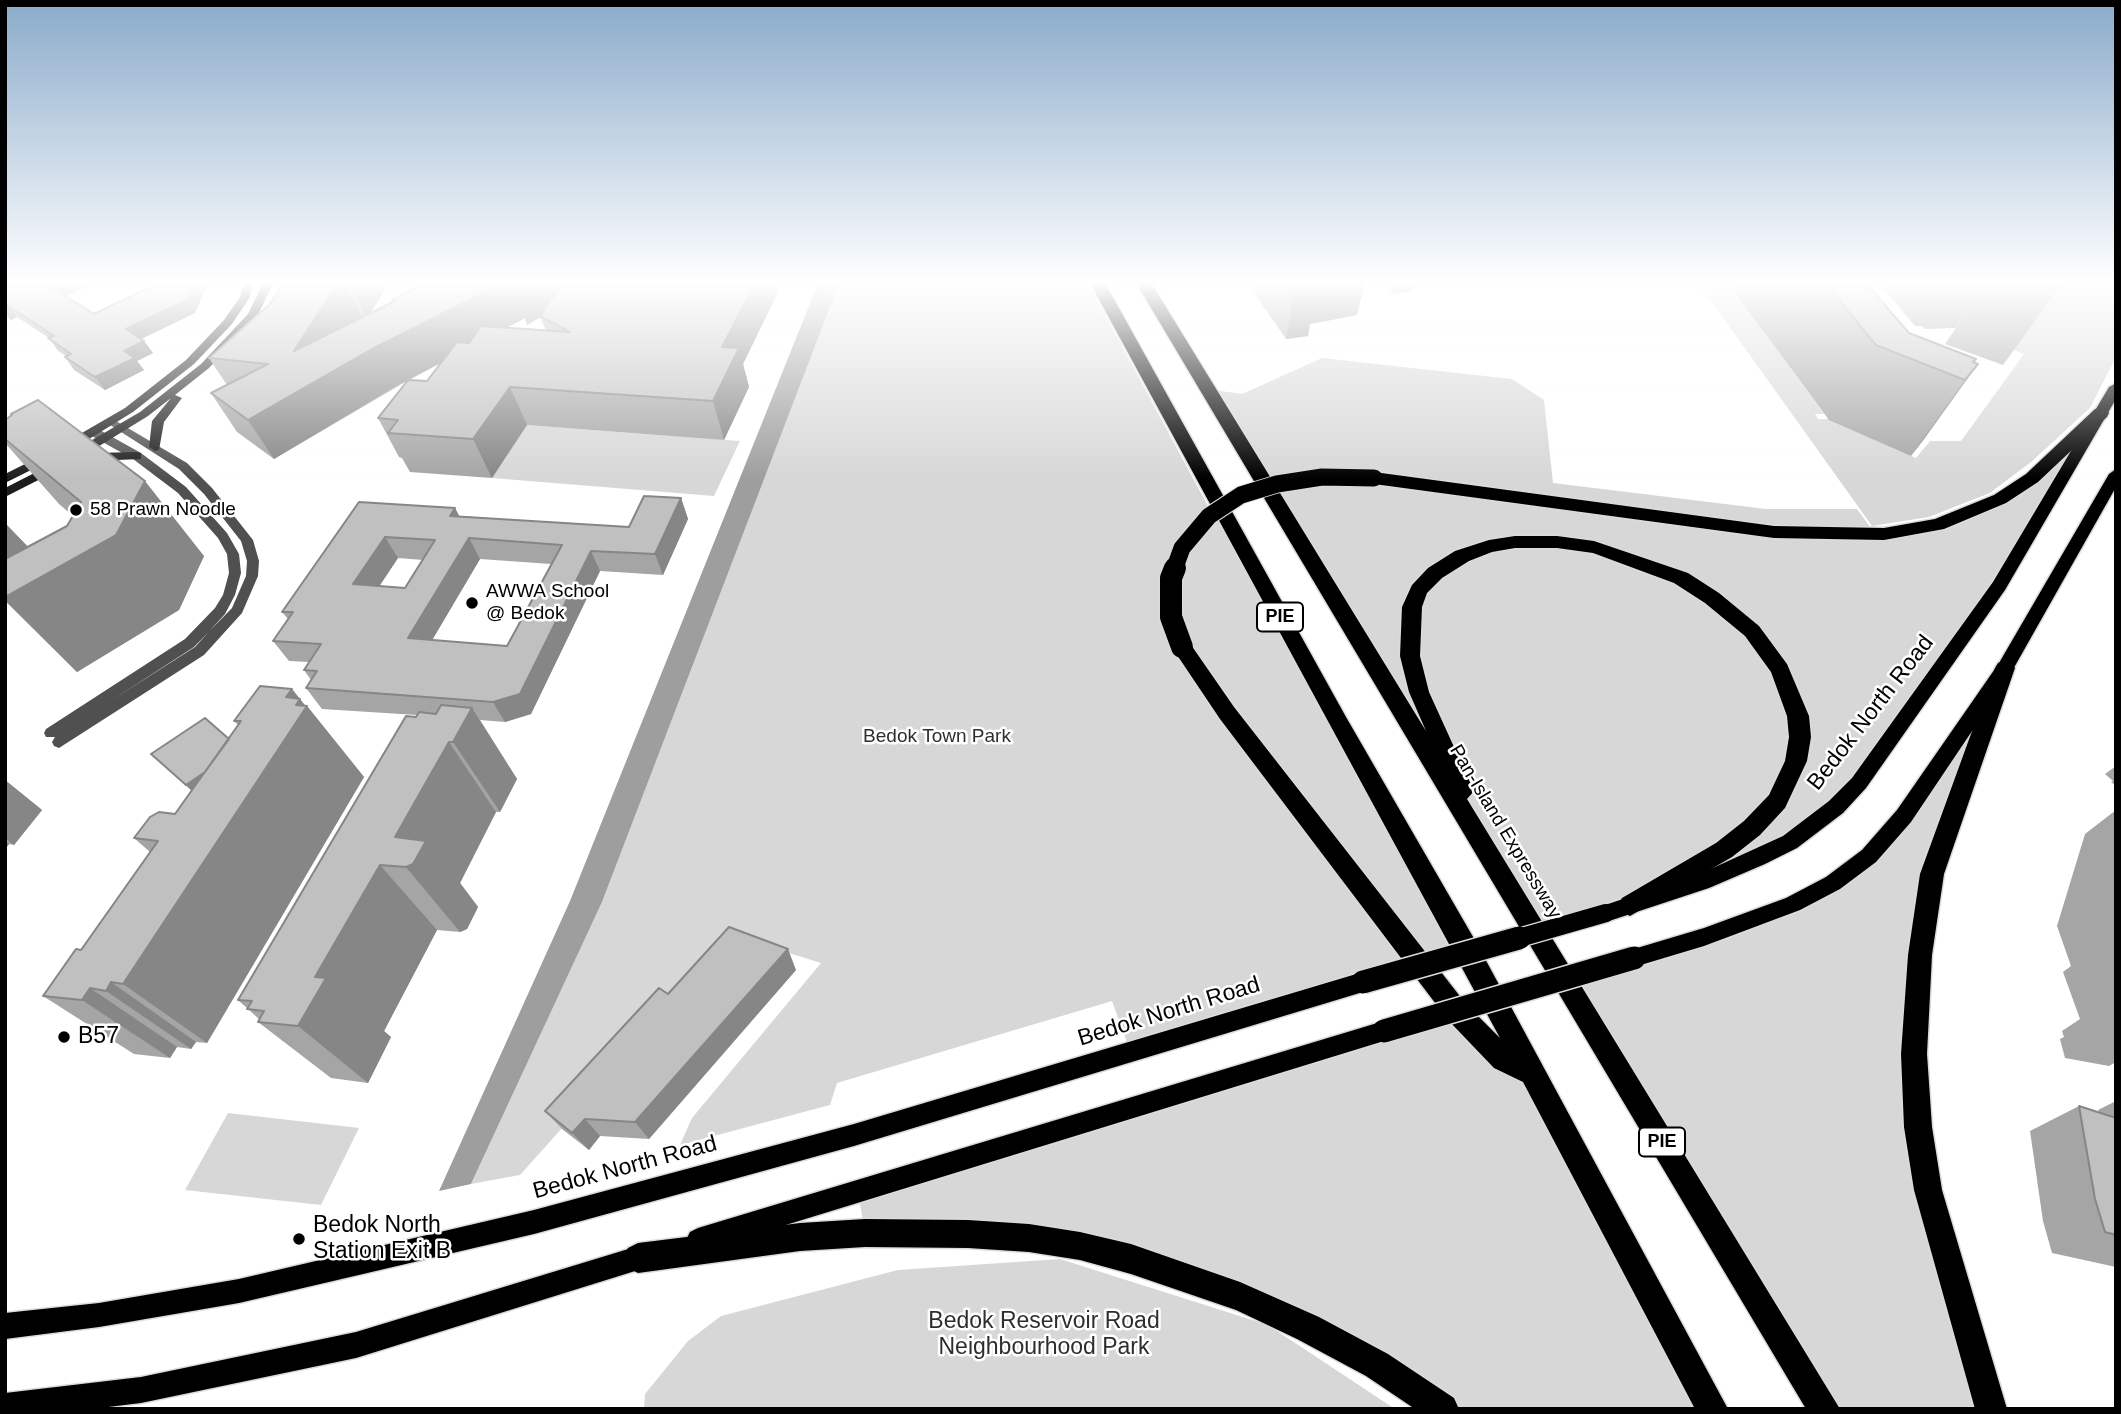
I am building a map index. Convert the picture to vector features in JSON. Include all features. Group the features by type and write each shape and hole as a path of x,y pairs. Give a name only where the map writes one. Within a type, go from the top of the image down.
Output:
{"highway":[{"name":"PIE","path":"1132,347 1338,723 1467,950 1712,1409"},
{"name":"Pan-Island Expressway","path":"1182,347 1824,1409"},
{"path":"1531,1072 1503,1059 1457,1012 1227,713 1182,647 1170,610 1172,573 1184,544 1209,516 1236,498 1277,484 1322,477 1374,478 1774,532 1884,534 1938,524 2000,499 2032,478 2101,413"},
{"path":"1501,875 1413,674 1409,647 1412,607 1419,590 1435,573 1482,548 1522,541 1594,547 1636,559 1681,578 1743,622 1768,650 1780,669 1793,699 1800,727 1800,747 1793,770 1777,801 1759,822 1724,850 1630,905"},
{"path":"1991,1409 1963,1320 1928,1190 1918,1127 1914,1054 1920,955 1932,874 2005,668"},
{"path":"638,1258 800,1237 865,1233 968,1234 1029,1238 1080,1247 1131,1259 1241,1297 1308,1328 1377,1365 1443,1409"}],"main road":[{"path":"5,493 160,386 206,347"},
{"path":"155,447 158,421 223,347"},
{"path":"137,456 73,459 164,400 205,366"},
{"name":"Bedok North Road","path":"5,1326 99,1315 239,1291 534,1222 854,1135 1363,982 1606,913 1709,879 1758,858 1819,823 1859,783 1999,586 2116,387"},
{"path":"5,479 57,456"},
{"path":"5,1406 141,1390 287,1362 356,1345 1384,1031 1634,958 1793,904 1851,871 1869,856 1904,816 2005,668 2116,474"}],"street":[{"path":"94,432 137,456 182,490 217,528 233,554 234,580 220,611 190,643 55,738 118,705 183,663 214,638 237,610 252,576 250,547 238,527 190,472 111,421"}],"green space":[{"name":"Bedok Town Park","path":"815,347 1122,347 1209,508 1190,526 1172,552 1162,584 1163,617 1408,964 1129,1048 1112,1001 837,1083 830,1105 680,1145 692,1118 821,963 734,936 520,1175 471,1184 602,902"},
{"path":"1744,347 1775,347 1824,414 1815,414 1818,419 1829,419 1916,458 1930,441 1961,441 2024,354 2005,347 2116,347 2116,357 2090,408 2031,462 1990,493 1929,517 1872,526"},
{"path":"1322,358 1512,379 1544,400 1553,483 1766,509 1857,509 1876,535 1893,533 2000,499 2101,413 1999,586 1859,783 1790,842 1536,933 1207,389 1242,394"},
{"path":"527,425 740,441 714,496 492,478"},
{"path":"1221,511 1467,950 1420,963 1180,643 1174,565"},
{"path":"2005,668 1942,841 1914,1081 1991,1409 1824,1409 1563,979 1704,937 1851,871"},
{"path":"1457,1012 1531,1072 1711,1409 1443,1409 1131,1259 865,1233 858,1192"},
{"path":"228,1113 359,1128 321,1205 185,1190"},
{"name":"Bedok Reservoir Road Neighbourhood Park","path":"1060,1259 1268,1325 1395,1409 644,1409 645,1394 688,1341 721,1316 898,1270"}],"shaded area":[{"path":"792,347 815,347 602,902 471,1184 439,1191 570,901"}],"building":[{"path":"61,347 132,347 124,351 135,358 95,377 65,357 71,354"},
{"path":"221,347 297,347 294,351 302,347 376,347 248,420 211,393 268,364 209,358"},
{"path":"453,347 739,348 713,401 510,387 473,439 388,433 398,420 378,418 408,380 427,381"},
{"path":"1881,347 1945,347 1976,359 1973,362 1978,364 1965,380"},
{"path":"38,400 145,481 116,535 5,597 5,559 67,526 81,502 5,439 5,420"},
{"path":"644,496 681,498 655,554 591,551 520,694 493,702 306,688 317,671 304,670 321,644 273,641 293,612 282,612 359,502 455,508 450,516 629,527","holes":["385,537 435,540 405,588 353,584","469,538 562,545 507,646 408,638"]},
{"path":"260,686 292,689 286,697 300,699 296,705 307,706 123,984 111,982 106,991 90,988 82,1000 43,996 76,949 81,950 158,841 134,838 150,817 159,812 175,814 241,721 234,721"},
{"path":"441,705 472,708 453,742 449,742 395,837 426,841 413,864 406,867 380,865 315,977 326,978 298,1026 258,1022 264,1011 247,1009 252,1001 238,1000 406,716 416,717 419,712 436,714"},
{"path":"205,718 229,739 205,772 186,785 151,754"},
{"path":"729,927 788,949 635,1122 585,1119 572,1133 545,1111 659,988 668,994"},
{"path":"2079,1106 2116,1118 2116,1235 2105,1232 2095,1199"}],"place":[{"name":"58 Prawn Noodle","path":"76,510"},
{"name":"AWWA School @ Bedok","path":"472,603"},
{"name":"B57","path":"64,1037"},
{"name":"Bedok North Station Exit B","path":"299,1239"}]}
